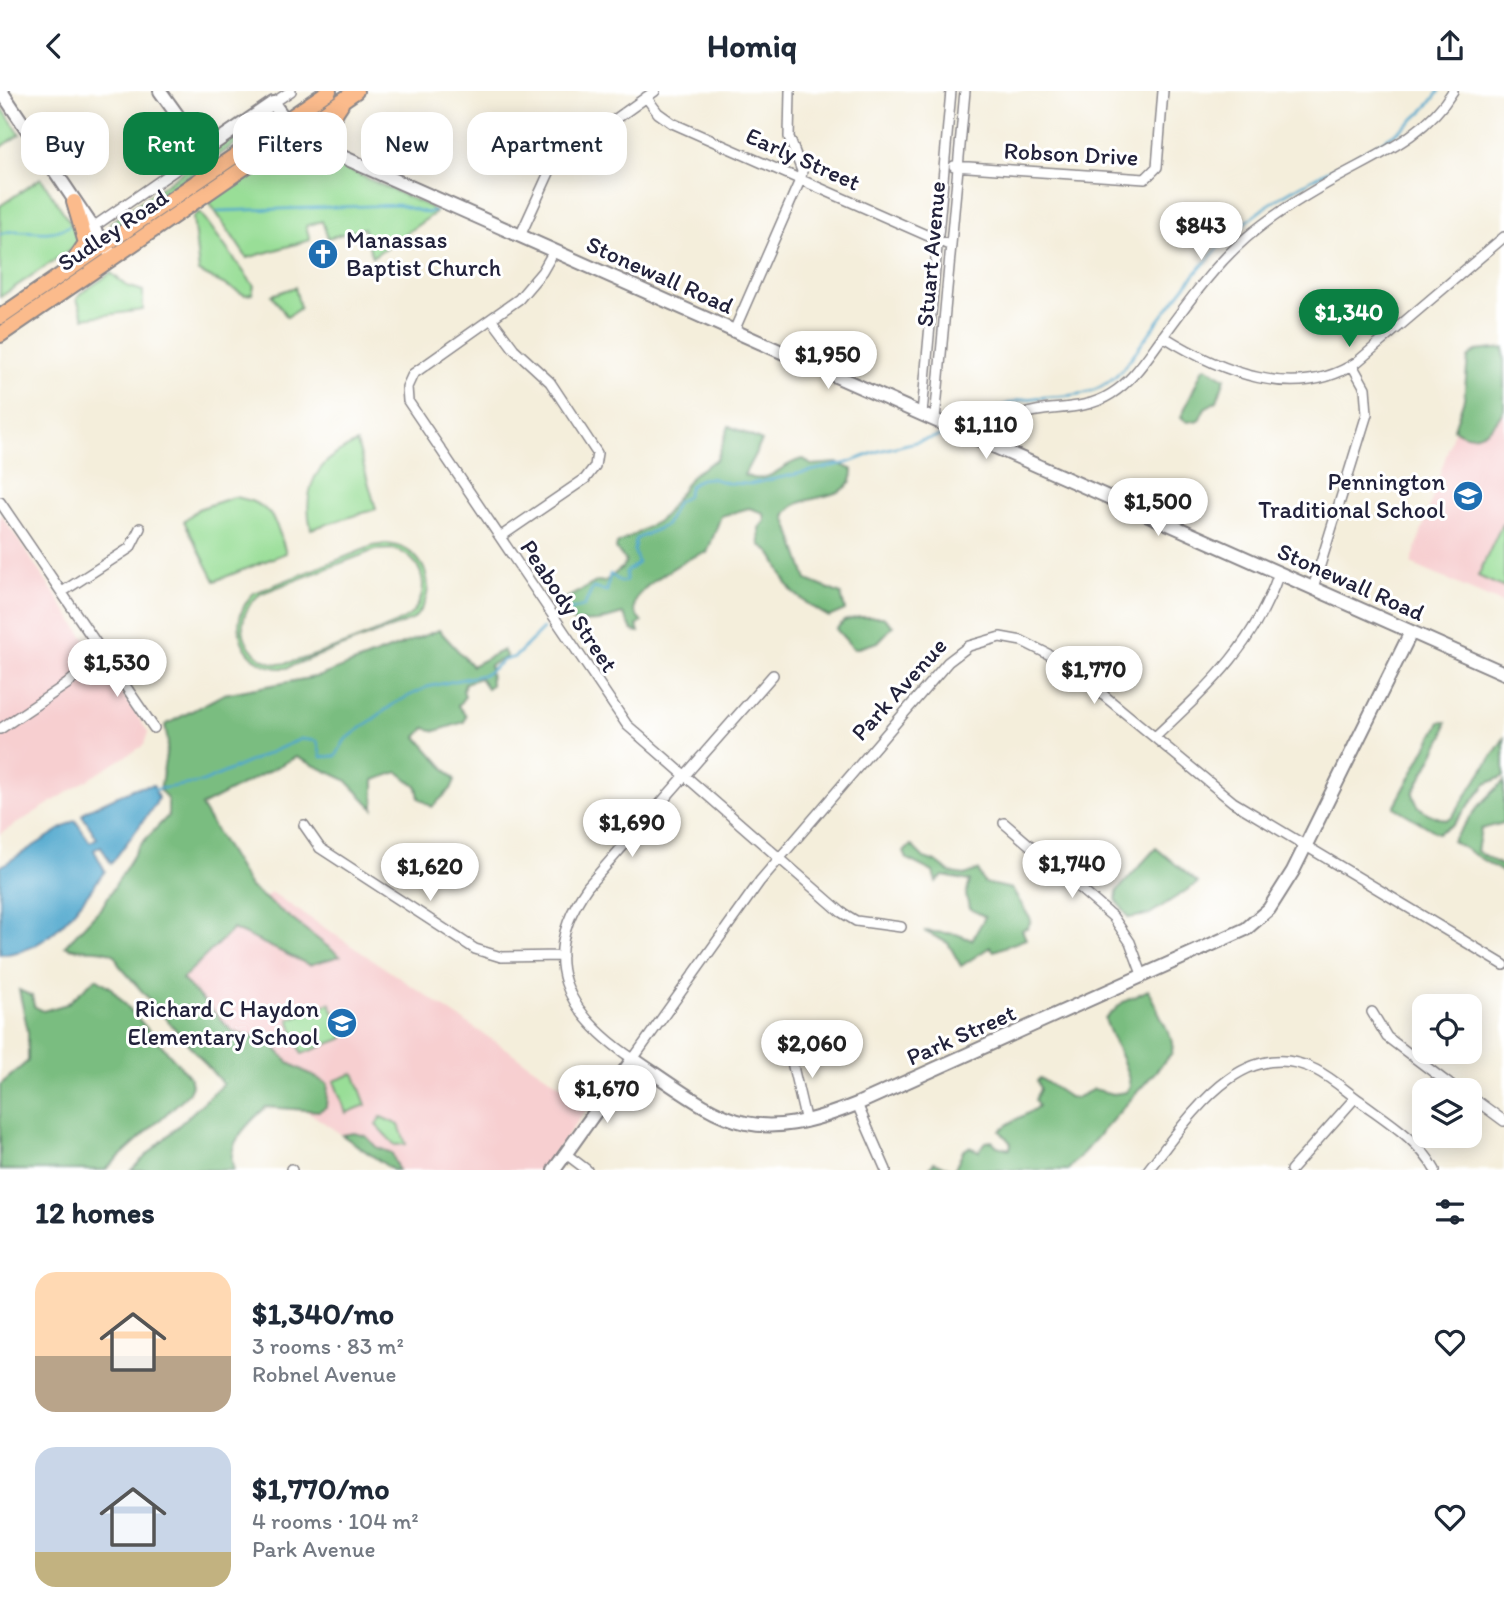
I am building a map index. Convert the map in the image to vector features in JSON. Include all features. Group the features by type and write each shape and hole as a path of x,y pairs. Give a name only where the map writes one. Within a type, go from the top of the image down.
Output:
{"main road":[{"name":"Sudley Road","path":"306,112 329,91"},
{"name":"Sudley Road","path":"318,112 352,94"},
{"path":"340,112 352,94"},
{"name":"Sudley Road","path":"0,335 112,249 233,166"},
{"path":"63,274 80,255 86,243 75,202"},
{"name":"Sudley Road","path":"0,317 63,274 112,249"}],"street":[{"path":"1,91 64,181 75,202 112,249"},
{"path":"160,91 175,112"},
{"path":"219,140 291,91"},
{"path":"734,331 801,178 802,171 789,137 790,91"},
{"name":"Stuart Avenue","path":"922,414 951,91"},
{"name":"Stuart Avenue","path":"935,420 965,91"},
{"name":"Robson Drive","path":"944,166 1145,179 1157,167 1163,91"},
{"path":"991,445 1001,428 1018,415 1032,410 1073,409 1110,395 1130,379 1203,283 1246,238 1291,205 1412,136 1436,115 1453,91"},
{"path":"520,236 553,164 649,93"},
{"name":"Early Street","path":"649,93 658,113 672,123 951,246"},
{"name":"Stonewall Road","path":"273,103 279,112"},
{"name":"Stonewall Road","path":"347,159 1504,673"},
{"path":"99,223 168,175"},
{"path":"64,181 74,188 99,223 112,249"},
{"path":"1163,336 1215,363 1273,381 1315,378 1352,365 1504,237"},
{"name":"Peabody Street","path":"554,251 531,286 493,321 418,370 410,380 408,401 627,725 683,777 848,918 870,924 901,927"},
{"path":"493,321 514,349 550,382 597,453 595,466 586,479 500,537"},
{"path":"1313,589 1367,414 1365,388 1352,365"},
{"path":"0,502 154,727"},
{"path":"62,592 130,548 140,528"},
{"path":"1155,737 1238,655 1265,611 1279,573"},
{"name":"Park Street","path":"773,675 581,896 565,931 562,956 566,983 583,1018 604,1039 706,1108 733,1121 769,1126 807,1122 857,1104 1233,936 1258,919 1279,897 1411,632"},
{"name":"Park Avenue","path":"554,1170 778,859 948,662 959,652 981,641 1000,637 1021,641 1062,661 1223,795 1504,964"},
{"path":"0,729 68,684 103,653"},
{"path":"1004,823 1113,917 1130,942 1143,977"},
{"path":"304,825 320,848 475,949 501,957 562,956"},
{"path":"1372,1012 1387,1037 1441,1078"},
{"path":"788,1045 807,1122"},
{"path":"1148,1170 1218,1087 1249,1067 1282,1061 1303,1065 1328,1077 1418,1146 1435,1170"},
{"path":"1291,1170 1355,1098"},
{"path":"857,1104 886,1170"},
{"path":"1482,1105 1504,1121"},
{"path":"566,1154 587,1170"}],"shaded area":[{"name":"Pennington Traditional School","path":"1471,378 1504,392 1504,604 1411,564"},
{"path":"0,513 148,732 144,745 0,834"},
{"name":"Richard C Haydon Elementary School","path":"271,892 590,1105 541,1170 393,1170 263,1081 175,980"}],"green space":[{"path":"0,105 20,134 0,148"},
{"path":"233,137 233,145 219,155 219,147"},
{"path":"347,169 430,207 435,213 372,257 364,228 328,238 322,221 306,226 310,240 247,258 209,202 248,175 347,175"},
{"path":"179,175 190,175 115,227 110,223"},
{"path":"41,178 77,233 77,245 0,297 0,206"},
{"path":"200,212 254,286 252,294 245,295 199,272 193,217"},
{"path":"111,273 127,286 143,291 143,310 84,318 77,299 80,294"},
{"path":"295,287 300,308 287,317 272,295"},
{"path":"1504,348 1504,409 1495,423 1483,433 1469,436 1462,434 1454,429 1464,399 1468,358 1476,351"},
{"path":"1206,367 1225,378 1217,401 1205,408 1199,420 1187,422 1181,417 1203,368"},
{"path":"729,426 762,441 744,475 753,478 769,476 804,459 811,465 837,463 853,470 851,481 844,489 801,502 785,516 807,580 841,594 845,610 829,617 792,591 770,553 760,545 759,528 765,521 764,513 749,508 721,516 707,553 680,564 641,592 634,605 642,622 637,626 639,632 633,631 623,614 599,621 573,622 560,606 563,600 598,581 604,582 623,567 626,561 616,549 617,544 660,520 692,475 717,459"},
{"path":"357,443 376,509 311,529 308,500 316,476 332,457"},
{"path":"234,497 246,499 264,508 275,522 286,553 215,581 184,521 198,509"},
{"path":"1502,524 1504,525 1504,588 1478,576"},
{"path":"386,544 412,553 426,573 426,597 412,620 286,668 271,667 249,653 239,630 240,618 254,593 373,546","holes":["393,549 404,553 418,568 423,587 417,607 409,616 344,645 288,663 278,664 265,660 255,653 247,642 243,629 245,613 262,593 375,550"]},
{"path":"859,617 883,617 893,626 878,642 854,649 836,629 844,621"},
{"path":"439,630 472,666 503,650 507,657 490,665 491,685 487,688 480,678 465,683 465,696 458,706 466,716 464,722 436,731 425,728 417,737 455,780 451,789 432,807 419,798 417,787 398,772 374,780 374,809 346,780 296,757 201,806 250,887 340,956 309,965 233,929 182,979 233,1032 267,1039 289,1063 328,1084 326,1107 319,1111 266,1107 246,1127 235,1143 232,1151 234,1170 131,1170 223,1084 119,965 115,955 65,946 102,907 139,846 168,816 168,800 160,790 168,743 165,725 224,694 320,676"},
{"path":"1440,722 1446,722 1444,735 1413,793 1421,808 1446,820 1452,817 1504,738 1504,776 1486,784 1453,825 1438,833 1394,807"},
{"path":"1504,781 1504,823 1481,829 1477,851 1504,867 1504,873 1452,841 1479,806"},
{"path":"911,845 924,858 936,862 951,873 965,875 978,870 984,883 1012,889 1031,920 1028,927 1022,930 1026,939 994,951 990,947 961,966 948,943 924,931 956,934 972,940 985,917 969,908 966,895 970,881 943,876 936,882 933,872 907,859 904,852"},
{"path":"1156,848 1198,883 1148,915 1129,918 1116,900 1117,891"},
{"path":"96,978 110,987 189,1076 192,1085 188,1094 105,1170 0,1170 0,1085 28,1061 28,1031 19,990 32,996 34,1006 43,1011 67,1004"},
{"path":"1148,990 1173,1042 1172,1053 1068,1170 954,1170 963,1151 969,1147 979,1151 986,1142 992,1141 997,1146 1010,1149 1011,1143 1000,1131 1038,1106 1035,1100 1040,1089 1037,1081 1040,1078 1069,1097 1076,1098 1094,1089 1113,1094 1126,1092 1130,1086 1128,1077 1105,1019 1123,1002"},
{"path":"330,1003 344,1038 302,1054 289,1019"},
{"path":"354,1073 366,1105 346,1113 334,1081"},
{"path":"381,1117 399,1125 406,1144 395,1145 376,1125"},
{"path":"354,1133 366,1136 376,1147 392,1153 398,1170 393,1170 342,1135"},
{"path":"934,1162 954,1170 929,1170"}],"water":[{"path":"153,785 158,798 155,805 111,864 101,846 94,850 105,871 61,926 33,946 0,954 0,867 75,820 90,842 97,838 82,815 87,810 135,788"}],"waterway":[{"path":"970,420 1020,400 1079,394 1102,386 1124,367 1188,282 1243,225 1285,194 1383,141 1405,126 1424,110 1439,91"},
{"path":"217,211 398,205 427,213 435,210"},
{"path":"0,234 17,231 50,232 69,226"},
{"path":"567,611 584,606 593,588 607,591 610,574 621,582 626,581 626,572 638,563 634,550 636,539 666,525 677,502 686,497 690,486 700,479 751,484 847,463 879,451 940,436 944,432"},
{"path":"152,790 203,782 301,739 317,741 321,757 336,756 345,740 395,703 427,687 486,674 504,660 515,657 543,629"}],"place":[{"name":"Manassas Baptist Church","path":"323,254"},
{"name":"Pennington Traditional School","path":"1468,496"},
{"name":"Richard C Haydon Elementary School","path":"342,1023"}]}
